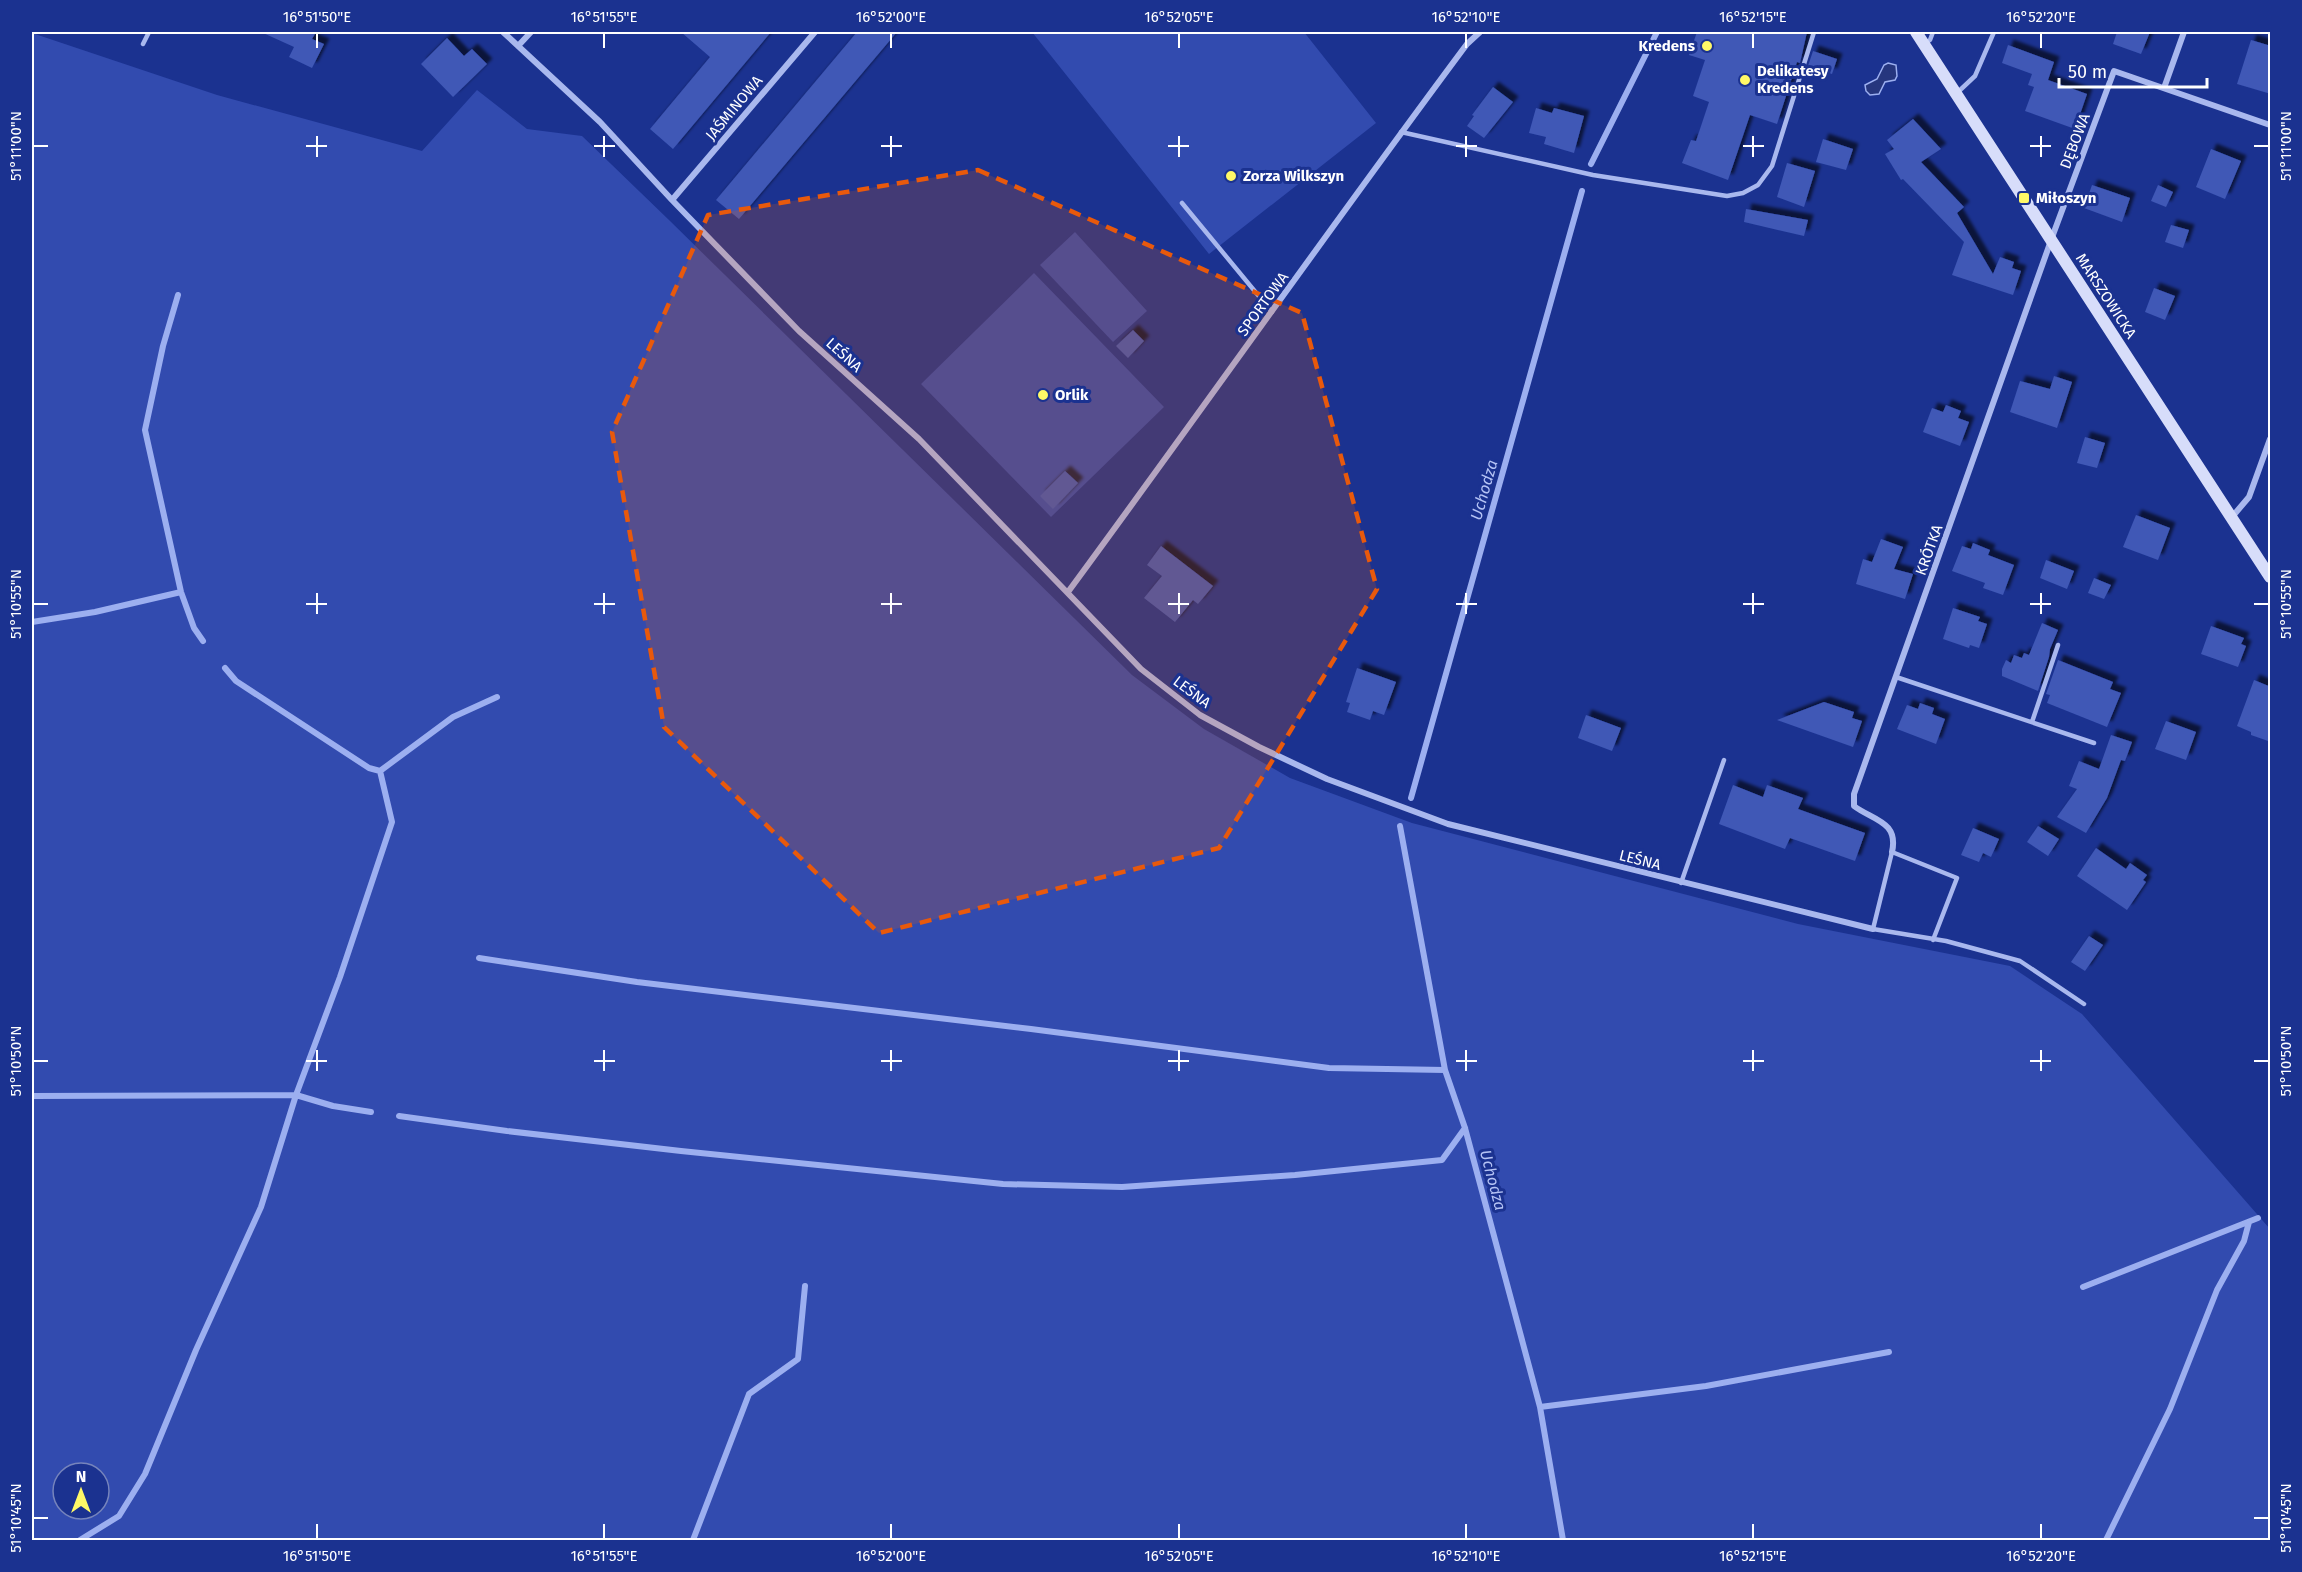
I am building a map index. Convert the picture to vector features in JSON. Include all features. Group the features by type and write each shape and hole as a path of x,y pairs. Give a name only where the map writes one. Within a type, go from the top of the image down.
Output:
{"street":[{"name":"LEŚNA","path":"503,32 600,122 799,331 919,438 1141,669 1200,715 1259,747 1327,778 1448,824 1873,929"},
{"path":"518,46 531,32"},
{"name":"JAŚMINOWA","path":"672,200 816,32"},
{"name":"SPORTOWA","path":"1068,592 1401,132 1467,44 1480,32"},
{"name":"MARSZOWICKA","path":"1916,32 2271,577"},
{"path":"2164,88 2184,32"},
{"name":"DĘBOWA","path":"2051,239 2114,71 2271,124"},
{"name":"KRÓTKA","path":"1892,852 1894,842 1890,829 1879,819 1854,806 1854,794 2051,239"},
{"path":"2232,516 2249,497 2271,439"}],"lane":[{"path":"143,44 149,32"},
{"path":"1401,132 1593,175 1727,196 1743,193 1758,185 1772,166 1814,32"},
{"path":"1924,44 1930,40 1933,32"},
{"path":"1956,94 1975,76 1994,32"},
{"path":"1182,203 1272,312"},
{"path":"2032,722 2058,645"},
{"path":"1896,677 2094,743"},
{"path":"1681,883 1724,760"},
{"path":"1873,929 1892,852 1957,878 1933,939"},
{"name":"LEŚNA","path":"1873,929 1933,939 2020,961 2084,1004"}],"highlighted area":[{"path":"978,170 1302,313 1377,589 1219,848 879,933 664,727 612,432 708,215"}],"shaded area":[{"name":"Zorza Wilkszyn","path":"1032,32 1304,32 1376,123 1209,254"},
{"path":"32,33 217,95 422,151 477,90 527,129 582,136 1132,675 1204,729 1290,778 1412,823 1798,924 2010,966 2082,1014 2270,1229 2270,1540 32,1540"},
{"path":"1888,63 1896,65 1895,80 1885,82 1879,94 1870,95 1865,85 1877,79 1884,65"},
{"path":"1075,232 1147,311 1113,342 1040,265"},
{"name":"Orlik","path":"1034,273 1164,407 1051,517 921,384"}],"building":[{"path":"261,32 316,32 312,39 324,44 312,68 289,57 294,47"},
{"path":"681,32 771,32 673,149 650,129 710,57"},
{"path":"857,32 897,32 739,219 716,200"},
{"name":"Delikatesy Kredens","path":"1697,32 1807,32 1800,63 1797,62 1777,124 1750,115 1728,180 1682,163 1691,140 1696,141 1709,102 1693,96 1705,60 1689,55"},
{"path":"2117,32 2150,32 2141,54 2113,44"},
{"path":"447,38 464,56 472,49 487,64 453,97 421,64"},
{"path":"2251,40 2271,46 2271,94 2237,84"},
{"path":"2008,45 2054,62 2048,80 2087,94 2075,129 2025,111 2034,87 2028,85 2032,74 2002,63"},
{"path":"1813,51 1837,59 1832,74 1808,66"},
{"path":"1493,87 1513,102 1484,138 1467,126 1474,116 1472,115"},
{"path":"1536,108 1552,113 1554,108 1584,116 1574,153 1544,144 1546,137 1529,133"},
{"path":"1913,119 1941,149 1921,162 1964,207 1957,213 1993,274 2000,257 2014,262 2012,268 2021,271 2013,295 1952,275 1964,242 1903,179 1901,180 1885,154 1894,149 1887,140"},
{"path":"1823,139 1853,149 1846,170 1816,162"},
{"path":"2211,149 2241,161 2225,199 2196,187"},
{"path":"1787,163 1815,171 1804,207 1777,197"},
{"path":"2092,185 2130,198 2122,222 2084,208"},
{"path":"2158,185 2173,192 2166,207 2151,201"},
{"path":"1746,209 1808,220 1804,236 1744,222"},
{"path":"2171,225 2189,230 2183,248 2165,242"},
{"path":"2154,288 2175,296 2165,320 2145,312"},
{"path":"1133,330 1144,341 1128,358 1116,346"},
{"path":"2054,376 2072,382 2057,428 2010,412 2020,381 2050,389"},
{"path":"1946,405 1961,411 1958,418 1969,422 1960,446 1923,432 1932,408 1943,412"},
{"path":"2085,437 2105,443 2097,468 2077,463"},
{"path":"1065,471 1078,483 1053,509 1040,496"},
{"path":"2136,515 2170,528 2158,560 2123,547"},
{"path":"1881,539 1903,547 1894,569 1913,574 1905,599 1856,584 1863,559 1872,562"},
{"path":"1973,543 1990,550 1988,555 2014,565 2003,595 1983,588 1985,583 1952,571 1962,546 1971,549"},
{"path":"1161,546 1213,586 1198,604 1193,600 1175,622 1144,598 1162,576 1147,565"},
{"path":"2046,560 2074,571 2067,589 2040,578"},
{"path":"2094,578 2111,585 2104,599 2088,593"},
{"path":"1953,608 1980,617 1978,621 1987,624 1979,648 1970,645 1969,648 1943,639"},
{"path":"2042,623 2058,630 2038,691 2002,676 2002,669 2006,660 2011,663 2014,655 2022,658 2024,653 2029,655"},
{"path":"2211,626 2244,638 2241,644 2246,646 2238,667 2201,654"},
{"path":"2058,660 2113,682 2110,689 2121,693 2107,727 2047,703 2050,695 2046,694"},
{"path":"1357,668 1396,682 1384,715 1373,711 1370,720 1347,712 1350,703 1346,702"},
{"path":"2254,680 2271,687 2271,742 2251,735 2251,732 2237,726"},
{"path":"1824,702 1854,712 1852,718 1862,721 1853,747 1777,720"},
{"path":"1920,703 1934,708 1932,714 1945,719 1936,744 1897,729 1907,705 1918,709"},
{"path":"1586,715 1621,728 1612,751 1578,738"},
{"path":"2166,721 2196,732 2186,760 2155,749"},
{"path":"2111,735 2132,742 2125,761 2121,760 2107,798 2086,833 2057,817 2077,789 2069,786 2079,761 2099,769"},
{"path":"1733,785 1763,797 1767,785 1803,798 1798,809 1865,833 1855,861 1790,838 1785,849 1719,824"},
{"path":"2038,826 2059,839 2048,856 2027,842"},
{"path":"1973,828 1999,839 1991,857 1983,853 1979,862 1961,855"},
{"path":"2096,848 2126,869 2130,863 2147,875 2143,880 2146,882 2127,910 2077,876"},
{"path":"2089,936 2103,945 2085,971 2071,962"}],"waterway":[{"name":"Uchodza","path":"1591,164 1657,32"},
{"name":"Uchodza","path":"1411,798 1582,191"},
{"path":"178,295 163,346 145,430 181,592 194,628 203,641"},
{"path":"32,622 95,612 181,592"},
{"path":"225,668 236,681 369,768 380,771 453,717 497,697"},
{"path":"32,1096 296,1095 340,977 392,822 380,771"},
{"name":"Uchodza","path":"1400,826 1445,1070 1465,1128 1540,1407 1563,1540"},
{"path":"479,958 637,982 1031,1029 1329,1068 1445,1070"},
{"path":"80,1540 119,1516 145,1474 196,1350 261,1207 296,1095 333,1106 371,1112"},
{"path":"399,1116 681,1151 1003,1184 1122,1187 1295,1175 1442,1160 1465,1128"},
{"path":"2083,1287 2258,1218"},
{"path":"2106,1540 2170,1409 2217,1290 2244,1241 2249,1222"},
{"path":"693,1540 749,1394 798,1359 805,1286"},
{"path":"1540,1407 1706,1386 1889,1352"}],"place":[{"name":"Kredens","path":"1707,46"},
{"name":"Delikatesy Kredens","path":"1745,80"},
{"name":"Zorza Wilkszyn","path":"1231,176"},
{"name":"Miłoszyn","path":"2024,198"},
{"name":"Orlik","path":"1043,395"}]}
